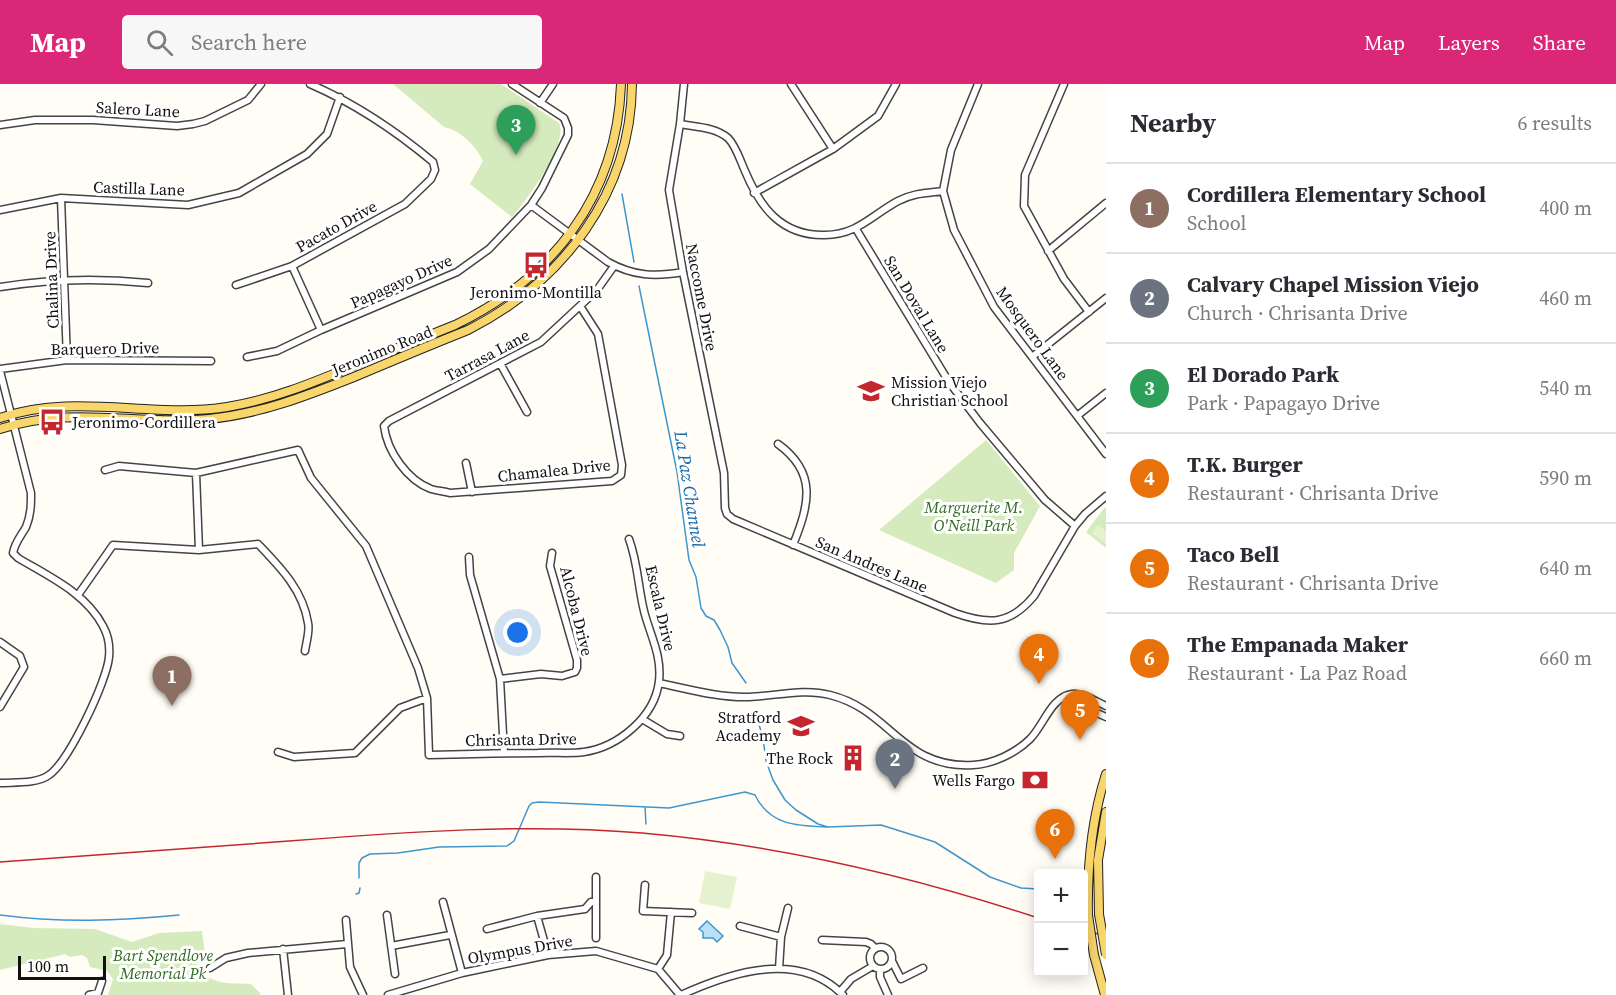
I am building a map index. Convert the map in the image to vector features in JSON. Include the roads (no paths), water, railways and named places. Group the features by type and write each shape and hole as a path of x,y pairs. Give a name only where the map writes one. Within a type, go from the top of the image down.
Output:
{"main road":[{"name":"Jeronimo Road","path":"0,418 52,406 83,405 150,411 227,407 275,396 480,313 521,285 543,265 570,234 594,194 608,161 619,112 621,84"},
{"name":"Jeronimo Road","path":"0,429 41,419 71,416 166,421 209,419 258,411 299,399 468,330 490,318 533,289 559,264 579,240 599,208 617,167 628,122 632,84"},
{"path":"1105,995 1094,955 1088,915 1090,841 1097,803 1106,774"},
{"path":"1106,812 1098,860 1099,914 1106,955"}],"street":[{"name":"Salero Lane","path":"0,125 35,120 93,120 177,126 193,124 205,121 248,100 261,84"},
{"path":"310,84 340,97"},
{"path":"512,84 540,103 553,84"},
{"name":"Naccome Drive","path":"684,84 669,190 682,272 724,473 727,514"},
{"path":"791,84 834,149"},
{"path":"754,193 834,149 878,116 896,84"},
{"name":"Mosquero Lane","path":"978,84 951,150 943,191 954,230 994,307 1106,454"},
{"path":"1064,84 1025,175 1024,206 1064,279 1089,312"},
{"name":"Pacato Drive","path":"236,285 292,266 405,204 431,179 435,170 433,162 340,97"},
{"name":"Castilla Lane","path":"0,210 61,198 188,205 239,193 307,154 327,134 340,97"},
{"name":"Papagayo Drive","path":"247,357 277,351 457,272 489,249 531,205 560,154 568,135 568,125 564,118 540,103"},
{"path":"680,124 710,129 728,138 754,193 769,213 798,230 825,236 845,233 856,229 909,196 943,191"},
{"name":"Chalina Drive","path":"61,198 67,360"},
{"path":"1048,251 1106,203"},
{"path":"531,205 615,266 629,272 648,275 682,272"},
{"name":"San Doval Lane","path":"856,229 949,382 980,423 1045,500 1075,526"},
{"path":"292,266 321,330"},
{"name":"Tarrasa Lane","path":"384,426 389,421 501,365 541,342 604,283 615,266"},
{"path":"0,286 63,279 148,283"},
{"path":"1032,357 1106,298"},
{"name":"Chamalea Drive","path":"384,426 395,457 405,470 430,488 450,493 612,481 621,475 622,465 598,334 580,306"},
{"name":"Barquero Drive","path":"0,370 67,360 211,361"},
{"path":"501,365 527,412"},
{"path":"0,370 32,493 30,513 25,528 14,545 13,553 78,595 96,613 108,639 109,656 105,676 67,756 57,768 39,780 0,783"},
{"path":"1077,416 1106,393"},
{"path":"778,444 798,462 807,487 808,501 805,517 793,544"},
{"name":"Chrisanta Drive","path":"105,470 119,466 196,473 298,450 311,478 366,546 418,668 427,698 429,755 583,752 611,743 628,733 642,718 659,683"},
{"path":"466,463 472,492"},
{"path":"196,473 199,550"},
{"path":"1075,526 1106,496"},
{"name":"San Andres Lane","path":"727,514 733,519 972,619 994,622 1019,612 1034,596 1075,526"},
{"name":"Escala Drive","path":"630,539 636,558 645,613 658,652 659,683"},
{"path":"78,595 113,545 199,550 258,544 299,591 309,625 305,651"},
{"name":"Alcoba Drive","path":"500,679 541,674 562,676 575,672 577,668 577,660 550,566 552,553"},
{"path":"469,557 470,576 500,679 504,753"},
{"path":"0,642 20,656 24,667 0,706"},
{"path":"659,683 722,695 747,697 802,692 830,694 857,705 877,718 900,741 917,753 954,765 976,765 1013,752 1030,740 1054,705 1065,696 1076,693 1106,706"},
{"path":"1065,696 1072,702 1106,717"},
{"path":"279,752 294,757 355,753 400,708 427,698"},
{"path":"642,718 667,734 680,736"},
{"path":"596,877 596,938"},
{"path":"645,885 643,911 692,913"},
{"path":"443,902 462,973"},
{"path":"487,929 537,916 585,909 591,902 596,902"},
{"path":"779,969 781,937 788,908"},
{"path":"585,909 587,912 596,914"},
{"path":"670,912 667,955 658,969 681,995 739,972 779,969 808,972 831,983 842,993 851,979 873,966"},
{"path":"387,915 394,974"},
{"path":"537,916 548,955"},
{"path":"346,920 350,968 363,995"},
{"path":"740,926 781,937"},
{"path":"392,946 450,935"},
{"path":"822,940 866,942 875,948"},
{"path":"210,968 226,958 248,953 347,944"},
{"path":"875,948 883,947 890,950 892,961 902,979 923,968"},
{"path":"875,948 870,956 873,966 880,970 886,968 892,961"},
{"path":"283,949 288,995"},
{"name":"Olympus Drive","path":"388,995 462,973 548,955 596,951 658,969"},
{"path":"880,970 880,977 888,995"},
{"path":"89,995 98,993 102,981"}],"water":[{"path":"707,921 723,936 717,942 713,938 703,938 703,932 699,929"}],"waterway":[{"name":"La Paz Channel","path":"622,194 634,262"},
{"name":"La Paz Channel","path":"639,286 677,472 689,560 696,577 701,608 706,616 714,620 728,647 732,663 746,683"},
{"name":"La Paz Channel","path":"755,711 763,738 766,761 773,780 785,800 796,810 818,824 828,827 881,825 935,842 990,877 1021,888 1034,889"},
{"path":"359,878 359,863 362,858 370,854 398,853 439,847 507,846 514,841 529,806 539,802 669,808 745,792 755,795 769,813 786,822 828,827"},
{"path":"645,807 646,824"},
{"path":"356,894 359,893 360,888"},
{"path":"0,915 90,920 179,915"}],"railway":[{"path":"0,862 422,832 510,829 598,830 693,838 793,854 892,875 1034,917"},
{"path":"1088,930 1106,937"}],"place":[{"name":"El Dorado Park","path":"516,155"},
{"name":"Jeronimo-Montilla","path":"536,265"},
{"name":"Mission Viejo Christian School","path":"871,391"},
{"name":"Jeronimo-Cordillera","path":"52,422"},
{"name":"T.K. Burger","path":"1039,684"},
{"name":"Cordillera Elementary School","path":"172,706"},
{"name":"Stratford Academy","path":"801,726"},
{"name":"Taco Bell","path":"1080,740"},
{"name":"The Rock","path":"853,758"},
{"name":"Wells Fargo","path":"1035,780"},
{"name":"Calvary Chapel Mission Viejo","path":"895,789"},
{"name":"The Empanada Maker","path":"1055,859"}],"park label":[{"name":"Marguerite M. O'Neill Park","path":"974,516"},
{"name":"Bart Spendlove Memorial Pk","path":"163,964"}]}
